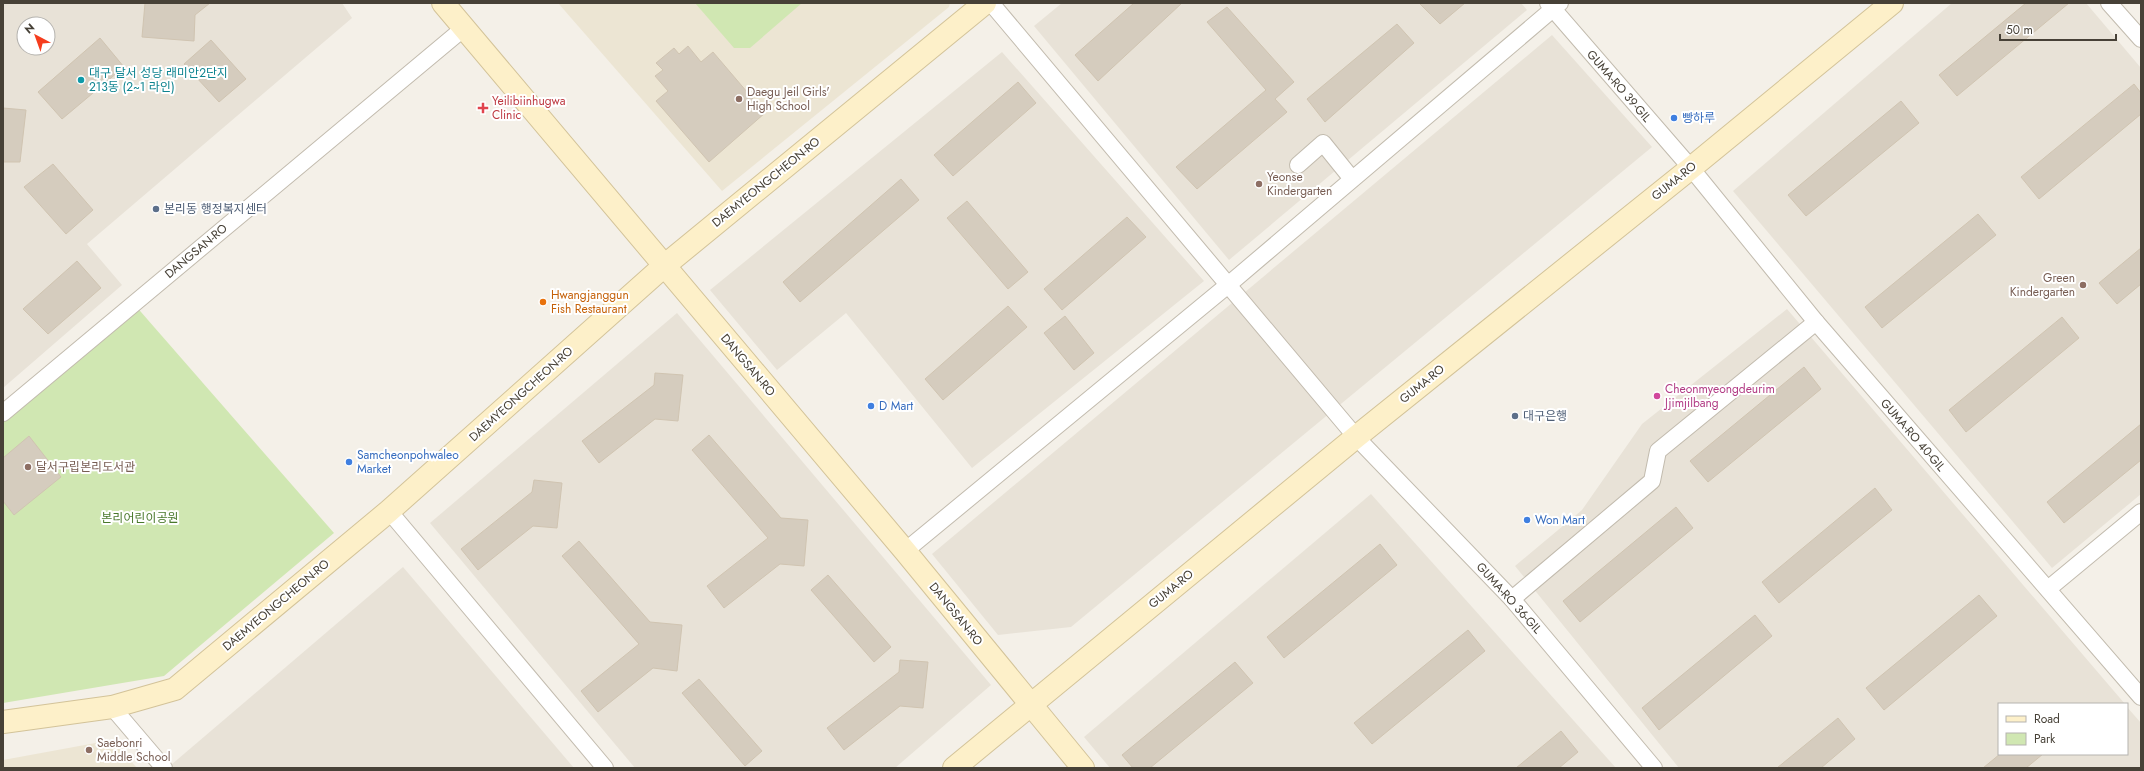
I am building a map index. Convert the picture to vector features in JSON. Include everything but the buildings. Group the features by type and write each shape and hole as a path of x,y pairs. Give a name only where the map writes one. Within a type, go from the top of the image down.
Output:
{"main road":[{"name":"DANGSAN-RO","path":"443,3 905,551 1083,768"},
{"name":"DAEMYEONGCHEON-RO","path":"3,722 112,707 175,689 389,511 664,266 985,3"},
{"name":"GUMA-RO","path":"954,768 1356,437 1691,168 1892,3"}],"street":[{"name":"GUMA-RO 36-GIL","path":"991,3 1356,437 1512,599 1654,768"},
{"path":"2109,3 2141,39"},
{"path":"905,551 1228,285 1554,5"},
{"name":"GUMA-RO 39-GIL","path":"1554,5 1691,168"},
{"name":"DANGSAN-RO","path":"3,413 464,28"},
{"path":"1298,165 1323,143 1352,179"},
{"name":"GUMA-RO 40-GIL","path":"1691,168 1816,322 2141,697"},
{"path":"1512,599 1652,481 1658,451 1816,322"},
{"path":"389,511 605,768"},
{"path":"2048,589 2141,512"},
{"path":"112,707 164,768"}],"shaded area":[{"path":"3,3 342,3 352,18 87,244 122,285 3,388"},
{"name":"Daegu Jeil Girls' High School","path":"558,3 950,3 949,7 722,191"},
{"path":"1062,3 1521,3 1527,10 1229,260 1034,26"},
{"path":"1952,3 2086,3 2141,68 2141,494 2052,568 1733,191"},
{"path":"1552,35 1652,147 1071,627 998,635 932,554"},
{"path":"1002,52 1204,281 972,468 846,313 777,370 710,290"},
{"path":"1787,309 2124,703 1998,703 1998,755 2128,755 2128,708 2141,723 2141,768 1679,768 1515,566 1582,510 1642,424"},
{"path":"677,313 991,685 895,768 635,768 430,523"},
{"path":"1371,494 1616,768 1110,768 1084,737"},
{"path":"403,567 574,768 174,768 171,765"},
{"name":"Saebonri Middle School","path":"112,740 137,768 3,768 3,760"}],"green space":[{"path":"695,3 802,3 750,48 734,48"},
{"name":"본리어린이공원","path":"134,304 334,533 164,676 3,703 3,413"}],"place":[{"name":"대구 달서 성당 래미안2단지 213동 (2~1 라인)","path":"81,80"},
{"name":"Daegu Jeil Girls' High School","path":"739,99"},
{"name":"Yeilibiinhugwa Clinic","path":"483,108"},
{"name":"빵하루","path":"1674,118"},
{"name":"Yeonse Kindergarten","path":"1259,184"},
{"name":"본리동 행정복지센터","path":"156,209"},
{"name":"Green Kindergarten","path":"2083,285"},
{"name":"Hwangjanggun Fish Restaurant","path":"543,302"},
{"name":"Cheonmyeongdeurim Jjimjilbang","path":"1657,396"},
{"name":"D Mart","path":"871,406"},
{"name":"대구은행","path":"1515,416"},
{"name":"Samcheonpohwaleo Market","path":"349,462"},
{"name":"달서구립본리도서관","path":"28,467"},
{"name":"Won Mart","path":"1527,520"},
{"name":"Saebonri Middle School","path":"89,750"}]}
